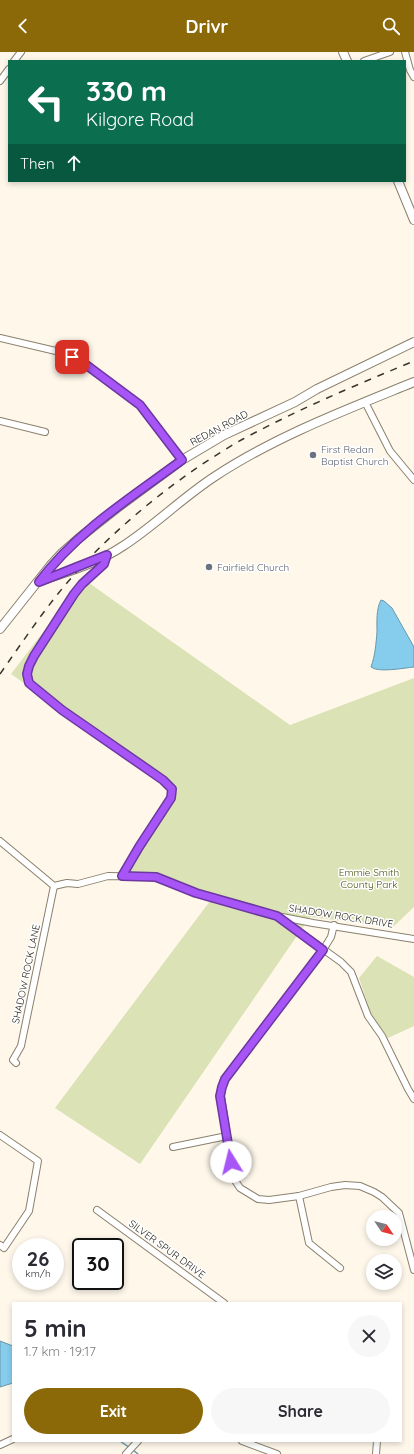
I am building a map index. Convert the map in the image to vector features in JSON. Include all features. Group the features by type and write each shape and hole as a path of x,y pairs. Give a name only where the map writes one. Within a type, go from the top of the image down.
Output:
{"main road":[{"path":"398,182 414,220"},
{"name":"REDAN ROAD","path":"0,629 39,582 50,566 79,538 182,460 224,435 295,402 317,389 414,342"},
{"path":"39,582 107,555 135,538 214,477 233,465 288,436 414,382"}],"street":[{"path":"15,60 21,52"},
{"path":"367,60 390,52"},
{"path":"405,52 410,70 414,77"},
{"path":"0,81 2,74"},
{"path":"0,338 60,352 85,364 140,405 182,460"},
{"path":"365,402 390,450 414,480"},
{"path":"0,421 45,432"},
{"path":"107,555 104,564 82,584 74,594 34,656 27,674 29,683 47,698 163,780 172,789 171,798 122,876"},
{"path":"0,840 54,886"},
{"name":"SHADOW ROCK DRIVE","path":"54,886 66,883 78,884 108,876 156,877 196,893 277,916 414,939"},
{"name":"SHADOW ROCK LANE","path":"16,1063 13,1060 20,1046 54,886"},
{"path":"277,916 346,966 351,972 368,1016 382,1036 414,1099"},
{"path":"334,925 323,950 225,1079 220,1096 231,1162 236,1182 240,1188 258,1199 269,1200 299,1196 331,1187 345,1185 360,1186 374,1192 382,1197 399,1213 414,1270"},
{"path":"0,1135 38,1161 29,1211 4,1248 0,1245"},
{"path":"173,1147 227,1136"},
{"path":"299,1196 309,1243 340,1268"},
{"name":"SILVER SPUR DRIVE","path":"97,1210 223,1302"},
{"path":"0,1445 12,1439"},
{"path":"126,1454 137,1442"},
{"path":"245,1442 277,1454"},
{"path":"376,1454 377,1442"}],"green space":[{"name":"Emmie Smith County Park","path":"89,583 290,725 414,678 414,907 393,927 310,917 140,1164 55,1108 213,897 117,874 176,790 11,674 57,614"},
{"path":"377,956 414,977 414,1026 388,1038 371,1014 359,978"}],"water":[{"path":"381,600 392,608 414,647 414,667 379,670 371,667 376,645 378,611"},
{"path":"0,1341 12,1346 12,1383 0,1387"}],"waterway":[{"path":"121,1442 130,1448"},
{"path":"133,1450 138,1454"}],"railway":[{"path":"0,674 49,605 82,566 137,513 179,480 222,451 264,428 328,398 414,361"}],"place":[{"name":"First Redan Baptist Church","path":"313,455"},
{"name":"Fairfield Church","path":"209,567"}],"route":[{"path":"72,357 85,364 140,405 182,460 79,538 50,566 39,582 107,555 104,564 82,584 74,594 34,656 27,674 29,683 62,710 163,780 172,789 173,792 171,798 155,821 122,876 156,877 196,893 277,916 323,950 225,1079 220,1096 231,1162"}]}
